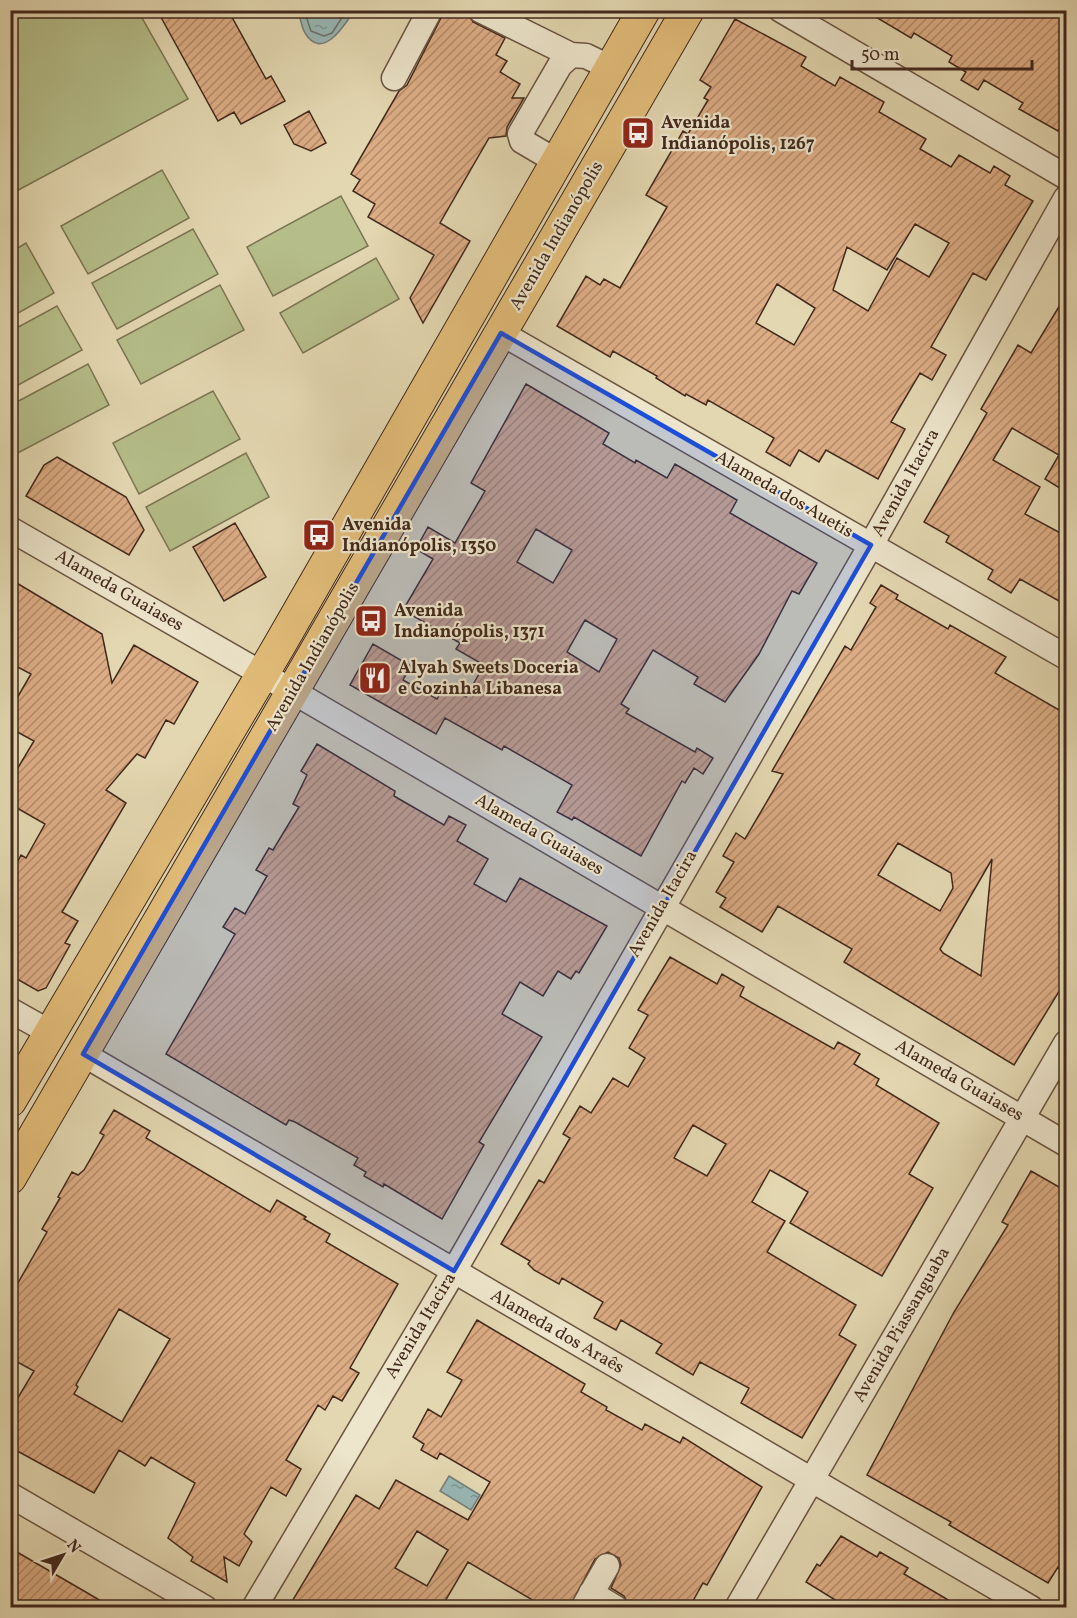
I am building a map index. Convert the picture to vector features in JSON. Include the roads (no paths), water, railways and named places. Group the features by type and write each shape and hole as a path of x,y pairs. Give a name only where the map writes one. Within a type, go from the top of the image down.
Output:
{"main road":[{"name":"Avenida Indianópolis","path":"10,1101 262,674 644,10"},
{"name":"Avenida Indianópolis","path":"10,1178 688,10"}],"street":[{"path":"394,78 430,10"},
{"path":"480,10 571,55 586,56 611,68"},
{"path":"781,10 1066,177"},
{"path":"556,161 522,141 520,134 560,65 571,55"},
{"name":"Avenida Itacira","path":"254,1608 454,1271 871,545 1066,198"},
{"name":"Alameda dos Auetis","path":"501,333 1066,657"},
{"name":"Alameda Guaiases","path":"10,529 292,690 1066,1143"},
{"path":"10,1010 51,1033"},
{"name":"Avenida Piassanguaba","path":"737,1608 1066,1043"},
{"name":"Alameda dos Araês","path":"83,1054 810,1481 1031,1608"},
{"path":"10,1495 205,1608"},
{"path":"607,1566 587,1600 616,1608"}],"water":[{"path":"297,11 354,11 333,38 319,44 312,41 305,33"},
{"path":"449,1476 480,1495 471,1510 440,1491"}],"place":[{"name":"Avenida Indianópolis, 1267","path":"638,133"},
{"name":"Avenida Indianópolis, 1350","path":"319,535"},
{"name":"Avenida Indianópolis, 1371","path":"371,621"},
{"name":"Alyah Sweets Doceria e Cozinha Libanesa","path":"375,678"}]}
